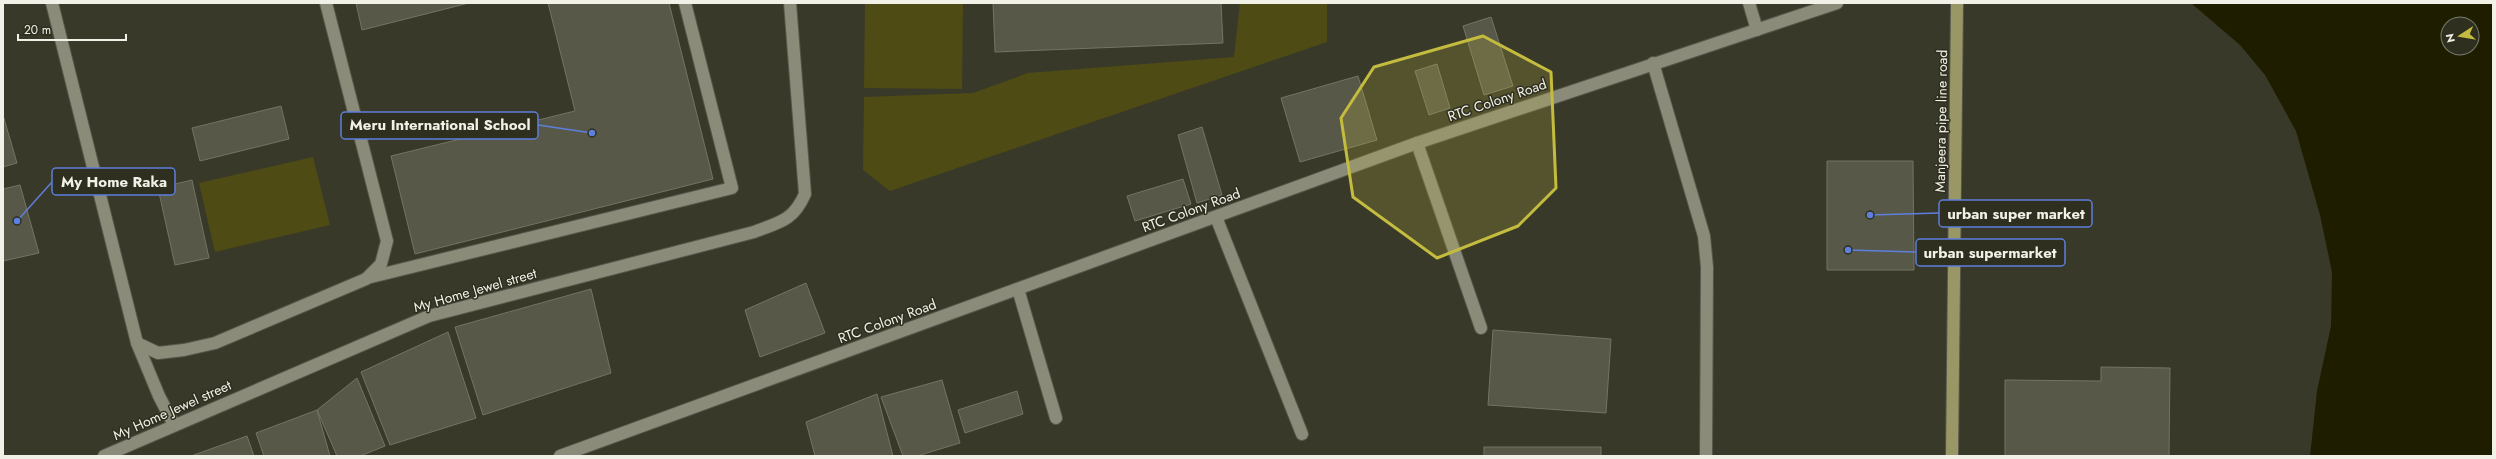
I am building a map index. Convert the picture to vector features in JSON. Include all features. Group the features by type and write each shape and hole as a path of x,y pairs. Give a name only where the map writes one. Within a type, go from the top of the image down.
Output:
{"main road":[{"name":"Manjeera pipe line road","path":"1952,456 1957,3"}],"street":[{"path":"52,3 138,343 158,396 174,425"},
{"path":"326,3 388,241 382,264 366,279"},
{"path":"138,343 158,353 184,350 215,343 366,279 732,188 685,3"},
{"name":"My Home Jewel street","path":"104,456 429,316 754,232 783,221 798,210 805,194 801,164 790,3"},
{"path":"1749,3 1757,30"},
{"name":"RTC Colony Road","path":"560,456 1417,143 1653,63 1838,3"},
{"path":"1653,63 1704,236 1707,267 1706,456"},
{"path":"1417,143 1481,328"},
{"path":"1216,217 1302,434"},
{"path":"1018,289 1056,418"}],"highlighted area":[{"path":"1483,36 1551,72 1556,188 1518,226 1437,258 1353,197 1341,118 1374,67"}],"shaded area":[{"path":"865,3 963,3 962,89 864,88"},
{"path":"1240,3 1327,3 1327,42 890,191 863,170 864,97 973,93 1028,73 1234,57"},
{"path":"2191,3 2493,3 2493,456 2310,456 2317,391 2331,326 2332,272 2320,215 2296,131 2265,75 2240,45"},
{"path":"313,157 330,225 215,252 199,183"}],"building":[{"path":"356,3 469,3 362,30"},
{"path":"548,3 669,3 713,179 415,254 391,156 575,111"},
{"path":"993,3 1221,3 1223,43 995,52"},
{"path":"1491,17 1513,86 1484,95 1463,26"},
{"path":"1437,64 1450,108 1429,115 1415,71"},
{"path":"1358,76 1377,140 1300,162 1281,98"},
{"path":"281,106 289,139 200,161 192,128"},
{"path":"3,115 17,163 3,167"},
{"path":"1202,127 1222,195 1197,203 1178,135"},
{"path":"1827,161 1913,161 1914,270 1827,270"},
{"path":"1183,179 1191,204 1135,221 1127,196"},
{"path":"192,180 209,258 175,265 158,188"},
{"path":"20,185 39,253 3,261 3,189"},
{"path":"806,283 825,333 760,357 745,310"},
{"path":"591,289 611,373 483,415 455,327"},
{"path":"1493,330 1611,339 1606,413 1488,405"},
{"path":"448,332 476,418 390,445 361,372"},
{"path":"2101,367 2170,368 2169,456 2005,456 2005,380 2101,381"},
{"path":"357,378 385,446 360,456 337,456 317,410"},
{"path":"942,380 960,443 917,456 903,456 881,397"},
{"path":"1017,391 1023,414 965,433 958,410"},
{"path":"877,394 893,456 815,456 806,422"},
{"path":"317,410 330,456 264,456 256,433"},
{"path":"247,436 254,456 191,456"},
{"path":"1484,447 1601,447 1601,456 1484,456"}],"place":[{"name":"Meru International School","path":"592,133"},
{"name":"urban super market","path":"1870,215"},
{"name":"My Home Raka","path":"17,221"},
{"name":"urban supermarket","path":"1848,250"}]}
